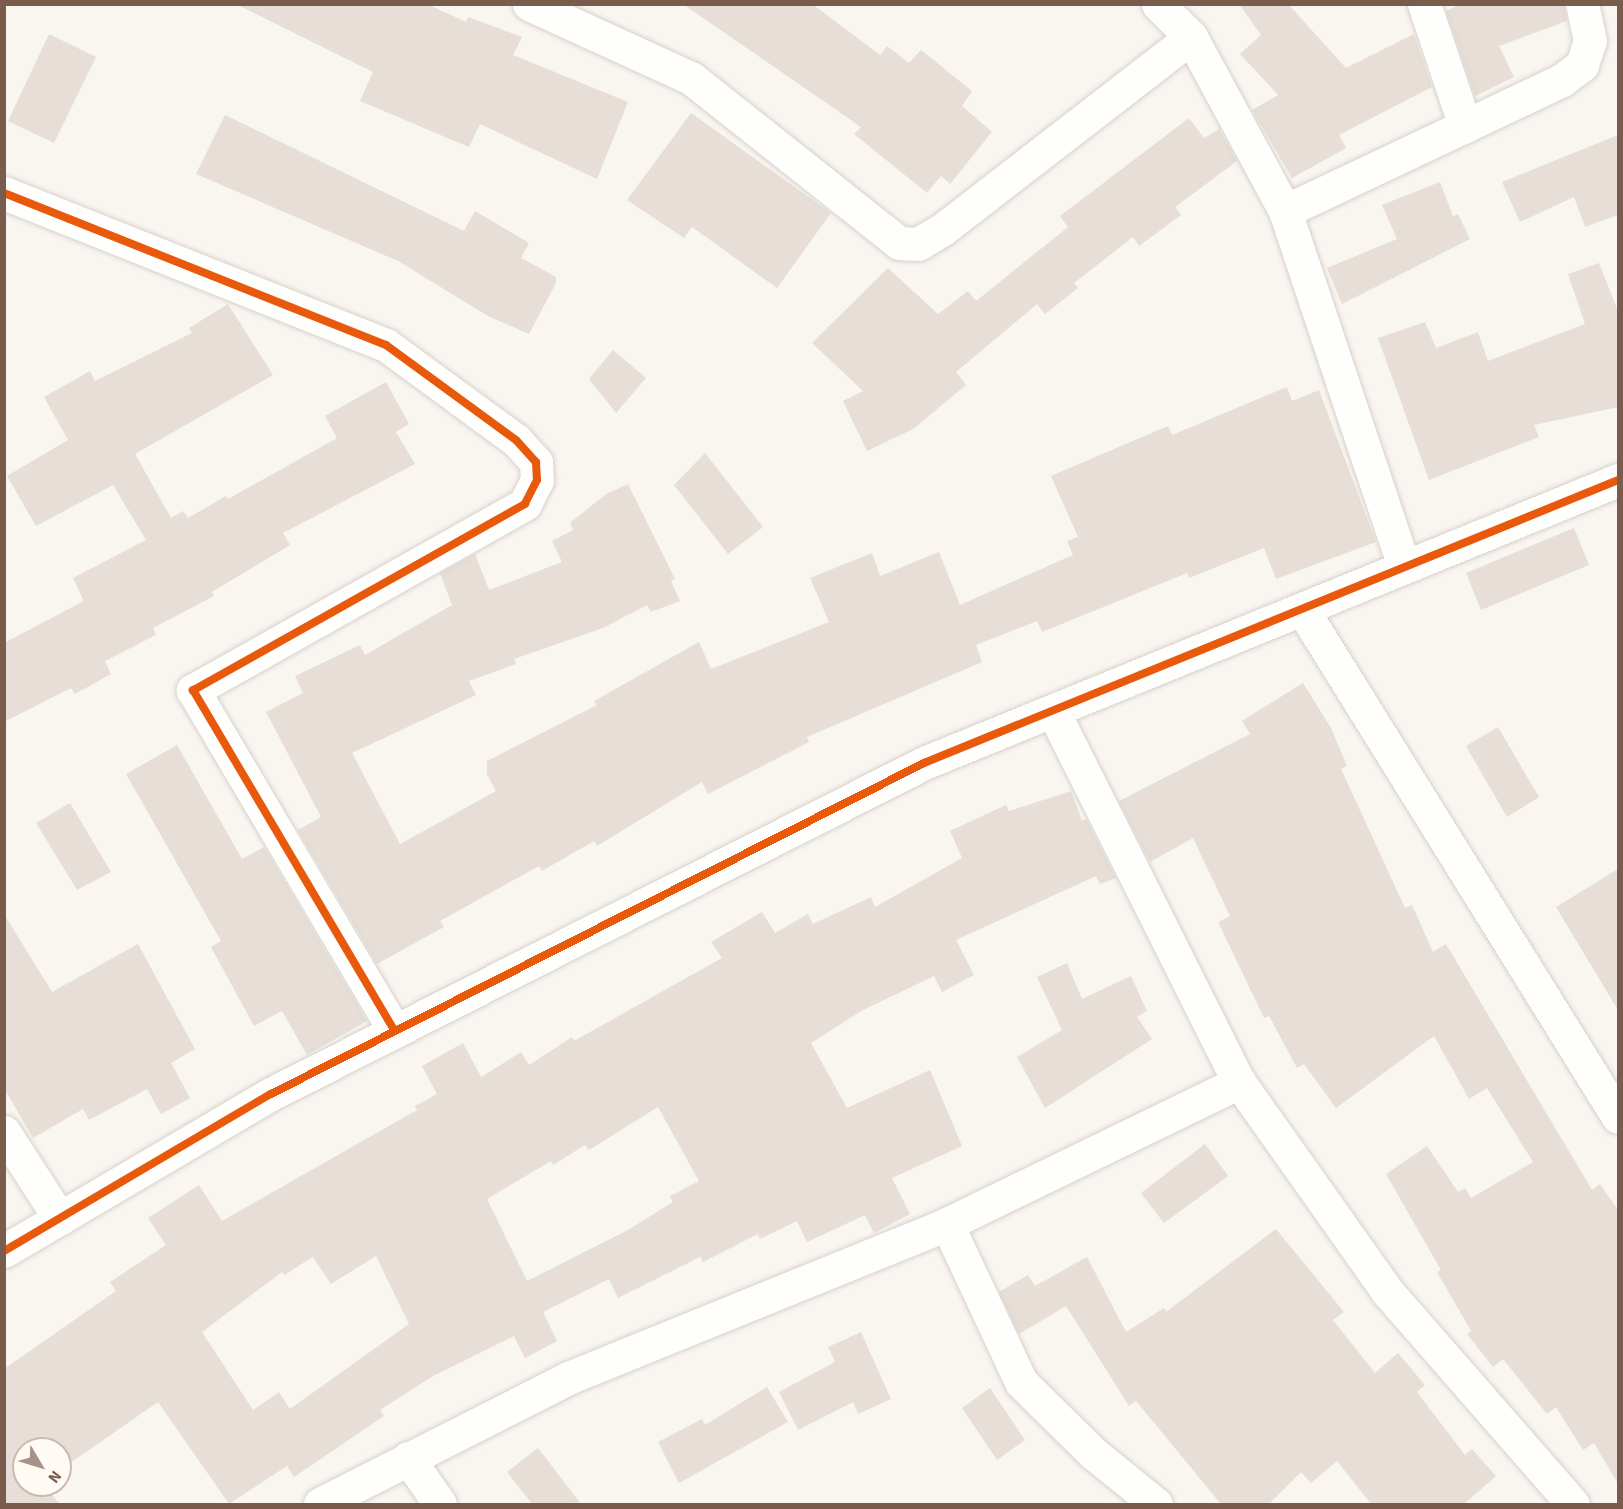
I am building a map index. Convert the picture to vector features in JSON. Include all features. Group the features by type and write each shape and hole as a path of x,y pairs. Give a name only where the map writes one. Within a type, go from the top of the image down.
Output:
{"street":[{"path":"529,4 691,78 899,243 918,244 943,229 1191,37"},
{"path":"1158,4 1191,37 1285,211 1404,567"},
{"path":"1424,4 1465,126"},
{"path":"1285,211 1562,81 1582,65 1590,41 1582,4"},
{"path":"4,194 387,345 516,440 536,462 537,480 525,504 193,690 395,1031"},
{"path":"4,1251 271,1094 924,763 1618,480"},
{"path":"1302,609 1618,1117"},
{"path":"1053,711 1239,1082 1386,1290 1573,1504"},
{"path":"320,1504 567,1378 947,1224 1239,1082"},
{"path":"4,1132 60,1219"},
{"path":"947,1224 1021,1382 1093,1453 1156,1504"},
{"path":"408,1458 440,1504"}],"building":[{"path":"236,4 427,4 466,22 468,17 522,37 513,55 628,102 597,179 480,124 469,147 360,101 373,72"},
{"path":"683,4 812,4 880,55 887,46 909,63 921,50 972,91 962,106 992,132 950,184 941,176 927,193 854,134 861,127"},
{"path":"1239,4 1288,4 1346,68 1414,34 1432,87 1339,135 1346,148 1292,178 1252,110 1278,95 1240,54 1261,35"},
{"path":"1461,4 1564,4 1567,21 1499,46 1514,77 1475,96 1446,11"},
{"path":"49,34 96,57 54,143 8,121"},
{"path":"691,113 831,213 777,288 692,227 684,238 627,200"},
{"path":"225,115 464,231 475,211 529,243 521,258 556,277 556,283 529,334 488,316 398,261 196,174"},
{"path":"1189,118 1204,138 1219,129 1237,161 1175,207 1181,215 1139,246 1133,237 1074,283 1078,288 1045,314 1037,304 956,372 966,385 913,429 867,451 843,401 863,391 812,343 888,268 938,314 968,291 976,301 1068,227 1060,216"},
{"path":"1618,135 1618,215 1585,227 1574,197 1520,222 1502,182"},
{"path":"1440,182 1453,216 1458,214 1470,239 1342,304 1327,268 1397,239 1382,205"},
{"path":"1599,263 1618,311 1618,407 1534,425 1539,437 1429,480 1378,338 1425,322 1436,348 1478,332 1488,361 1585,324 1568,274"},
{"path":"228,304 273,375 135,454 171,518 183,511 188,518 226,496 228,499 337,438 325,416 386,382 409,424 396,432 415,464 283,533 290,545 212,592 214,596 153,628 156,635 105,661 111,674 75,694 71,688 4,722 4,643 84,601 73,578 146,540 113,485 36,526 7,476 68,440 44,397 90,371 95,381 192,333 189,328"},
{"path":"613,350 646,378 616,413 589,379"},
{"path":"1287,387 1292,401 1319,390 1376,542 1276,579 1264,548 1189,578 1187,573 1042,632 1037,621 976,645 982,662 807,737 809,742 708,794 702,782 597,846 594,841 542,871 539,866 440,921 444,927 377,964 298,830 321,817 266,712 303,693 295,676 360,645 365,655 452,605 440,573 475,554 489,590 562,562 552,541 573,530 570,523 606,494 628,484 675,579 671,581 680,601 651,612 647,605 603,628 514,659 516,664 469,681 476,695 352,753 400,844 496,791 487,774 487,761 597,705 594,701 699,642 711,669 829,622 810,578 872,553 880,576 939,552 960,605 1073,555 1067,541 1078,537 1051,476 1168,426 1172,435"},
{"path":"705,453 763,527 728,554 674,485"},
{"path":"1574,528 1589,565 1481,610 1466,573"},
{"path":"1303,683 1331,728 1347,766 1341,769 1405,908 1412,905 1433,952 1446,944 1592,1190 1600,1184 1618,1210 1618,1484 1594,1443 1583,1450 1556,1407 1547,1414 1503,1359 1493,1367 1467,1334 1471,1331 1437,1272 1441,1270 1386,1174 1427,1146 1458,1192 1465,1188 1471,1198 1533,1162 1487,1088 1469,1099 1434,1036 1336,1108 1304,1064 1297,1068 1269,1016 1264,1018 1218,922 1230,916 1193,838 1150,862 1119,801 1250,734 1242,721"},
{"path":"1498,727 1539,797 1507,817 1466,746"},
{"path":"177,745 242,859 264,847 367,1021 307,1055 282,1011 254,1026 211,947 221,941 126,774"},
{"path":"1071,791 1082,821 1086,819 1116,878 1100,884 1096,876 956,940 974,975 942,992 934,976 861,1011 811,1043 847,1108 930,1070 962,1146 892,1178 910,1214 874,1233 865,1215 807,1242 797,1221 760,1239 758,1234 703,1262 700,1257 618,1298 609,1279 543,1312 557,1341 525,1358 514,1336 433,1376 380,1410 384,1416 294,1477 287,1466 229,1504 158,1402 72,1462 72,1437 12,1437 12,1497 54,1497 60,1504 4,1504 4,1369 116,1291 110,1282 166,1245 148,1218 199,1185 222,1221 417,1110 415,1106 437,1094 422,1066 463,1043 481,1077 521,1052 529,1065 572,1037 574,1041 722,958 711,942 762,912 775,933 808,914 813,924 871,897 875,907 962,858 950,831 1006,805 1009,811","holes":["658,1107 699,1181 670,1196 673,1202 628,1230 527,1281 487,1199 551,1161 553,1165 585,1145 589,1150","376,1256 409,1324 290,1409 279,1392 253,1410 202,1332 282,1272 284,1275 313,1257 331,1284"]},
{"path":"70,803 111,872 77,890 36,823"},
{"path":"1618,869 1618,1010 1556,907"},
{"path":"4,914 52,992 138,944 195,1049 171,1063 190,1098 161,1114 147,1089 89,1120 83,1109 33,1138 4,1088"},
{"path":"1067,963 1082,999 1131,976 1147,1011 1137,1017 1152,1039 1045,1108 1017,1057 1062,1030 1037,977"},
{"path":"1205,1144 1228,1176 1164,1223 1141,1193"},
{"path":"1276,1229 1344,1312 1333,1320 1375,1373 1398,1353 1425,1385 1417,1392 1465,1455 1472,1449 1496,1476 1464,1504 1371,1504 1337,1461 1311,1483 1301,1472 1269,1504 1221,1504 1136,1401 1129,1406 1066,1306 1019,1334 999,1292 1028,1275 1035,1286 1087,1257 1126,1332 1164,1308 1166,1312"},
{"path":"861,1332 891,1399 858,1414 853,1402 798,1430 779,1392 835,1362 828,1347"},
{"path":"767,1387 788,1422 679,1483 658,1442 702,1419 705,1425"},
{"path":"990,1388 1025,1440 997,1460 962,1408"},
{"path":"538,1448 581,1504 532,1504 507,1472"}],"cycle path":[{"path":"4,193 386,345 516,440 536,462 537,480 525,504 193,690 395,1031"},
{"path":"4,1251 271,1094 924,763 1618,480"}]}
